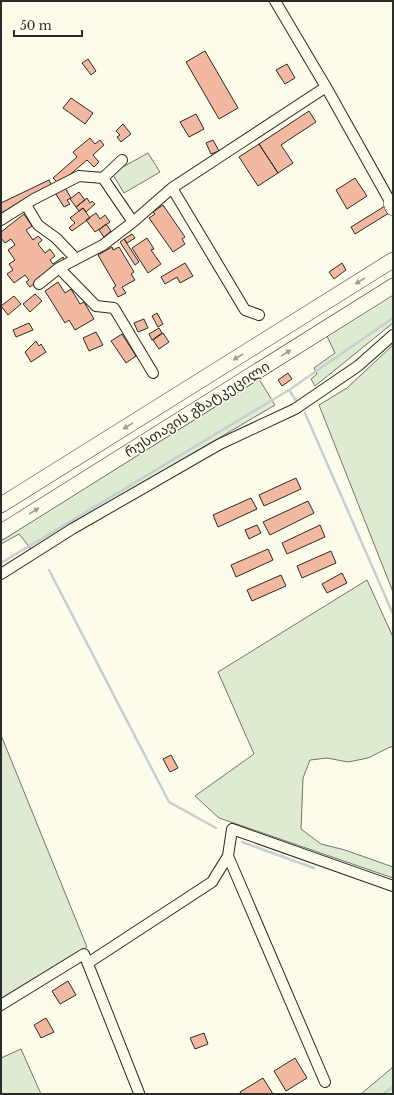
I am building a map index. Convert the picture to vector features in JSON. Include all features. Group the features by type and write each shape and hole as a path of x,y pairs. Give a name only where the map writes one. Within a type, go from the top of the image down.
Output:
{"highway":[{"name":"რუსთავის გზატკეცილი","path":"2,504 392,259"},
{"name":"რუსთავის გზატკეცილი","path":"1,532 393,286"}],"street":[{"path":"275,1 326,87 392,205"},
{"path":"39,284 59,268 104,244 133,222 172,188 326,87"},
{"path":"1,220 34,199 79,176 103,178 122,160"},
{"path":"103,178 133,222"},
{"path":"172,188 245,310 259,315"},
{"path":"26,205 38,225 56,238 76,259"},
{"path":"59,268 96,306 114,308 153,373"},
{"path":"1,574 72,529 213,448 296,410 358,366 393,335"},
{"path":"88,963 212,882 228,856 232,829 393,886"},
{"path":"228,856 325,1082"},
{"path":"1,1005 84,954 139,1093"}],"green space":[{"path":"148,153 160,172 124,193 112,173"},
{"path":"393,291 393,323 315,386 311,379 317,374 314,368 335,353 326,334"},
{"path":"393,345 393,592 319,405 347,388"},
{"path":"259,379 275,405 31,549 19,534 1,544 1,539"},
{"path":"367,580 393,637 393,747 390,747 368,758 348,762 327,758 310,760 303,778 301,829 321,844 345,850 393,867 393,878 219,818 195,796 254,754 218,672"},
{"path":"1,735 87,947 1,1000"},
{"path":"21,1049 41,1094 1,1094 1,1058"},
{"path":"393,1067 393,1094 361,1094"}],"building":[{"path":"205,51 238,108 219,119 186,62"},
{"path":"88,59 96,71 91,75 82,63"},
{"path":"287,64 295,78 285,84 276,70"},
{"path":"71,98 93,113 85,124 63,108"},
{"path":"309,111 316,122 281,145 293,163 278,173 259,144"},
{"path":"196,114 204,129 189,137 180,122"},
{"path":"123,124 131,134 121,142 117,137 120,135 116,131"},
{"path":"90,138 95,144 100,140 104,145 93,155 99,162 94,167 87,160 59,184 53,178 77,157 73,152"},
{"path":"213,140 219,151 211,154 206,143"},
{"path":"259,144 278,173 258,186 239,157"},
{"path":"355,178 367,196 347,209 336,190"},
{"path":"49,180 53,188 1,213 1,203"},
{"path":"64,186 71,198 67,200 70,204 64,207 54,191"},
{"path":"79,192 85,200 76,207 70,199"},
{"path":"87,198 90,203 92,201 95,204 86,212 83,208 79,211 76,207"},
{"path":"163,205 185,237 182,239 185,244 173,252 149,218 155,214 153,212"},
{"path":"385,206 389,213 355,234 351,227"},
{"path":"83,208 90,218 72,231 69,228 75,223 70,218"},
{"path":"96,213 100,219 105,215 110,222 95,232 86,220"},
{"path":"24,214 32,226 26,230 33,240 38,236 42,240 38,244 45,253 50,249 55,256 50,260 53,264 63,257 65,261 30,287 26,282 29,280 25,275 14,283 7,274 13,270 9,264 15,260 8,250 15,245 11,239 5,243 1,238 1,232"},
{"path":"106,224 111,231 104,237 99,230"},
{"path":"132,234 135,238 127,243 124,239"},
{"path":"147,238 154,249 151,250 161,264 148,273 132,248"},
{"path":"124,239 139,262 135,265 120,242"},
{"path":"112,247 113,250 119,247 134,272 131,274 135,280 122,287 126,293 118,297 113,288 116,286 98,255"},
{"path":"185,263 193,276 180,283 177,277 165,284 161,277"},
{"path":"342,263 346,270 334,279 329,272"},
{"path":"58,282 65,293 71,289 80,304 84,302 94,319 75,330 69,320 65,323 45,291"},
{"path":"35,294 42,301 30,312 23,304"},
{"path":"14,296 21,304 8,315 1,306"},
{"path":"157,313 163,324 158,327 152,316"},
{"path":"144,319 148,328 138,332 134,323"},
{"path":"29,323 33,330 16,337 13,330"},
{"path":"159,328 162,333 152,340 149,334"},
{"path":"96,332 103,345 89,351 83,338"},
{"path":"163,333 169,342 159,349 153,340"},
{"path":"122,334 136,356 126,363 111,341"},
{"path":"36,341 39,346 41,344 46,352 31,362 25,352"},
{"path":"288,373 292,379 282,386 278,380"},
{"path":"296,478 301,489 264,506 259,495"},
{"path":"251,498 257,509 218,527 213,515"},
{"path":"308,501 314,513 270,535 263,522"},
{"path":"257,525 261,533 249,539 245,530"},
{"path":"320,525 325,537 287,554 282,543"},
{"path":"268,549 273,560 236,577 231,565"},
{"path":"331,551 336,563 302,578 297,566"},
{"path":"342,573 347,583 327,593 322,584"},
{"path":"281,575 286,586 252,601 247,590"},
{"path":"171,755 178,768 170,772 163,759"},
{"path":"68,981 76,995 60,1004 52,991"},
{"path":"46,1018 54,1032 41,1038 34,1025"},
{"path":"204,1033 208,1044 195,1049 190,1038"},
{"path":"295,1058 307,1078 286,1091 274,1071"},
{"path":"263,1078 273,1094 241,1094 240,1092"}],"waterway":[{"path":"1,563 289,390 393,318"},
{"path":"289,390 297,402"},
{"path":"305,413 393,614"},
{"path":"49,570 169,802 216,828"},
{"path":"242,842 314,868"},
{"path":"383,1094 393,1087"}]}
